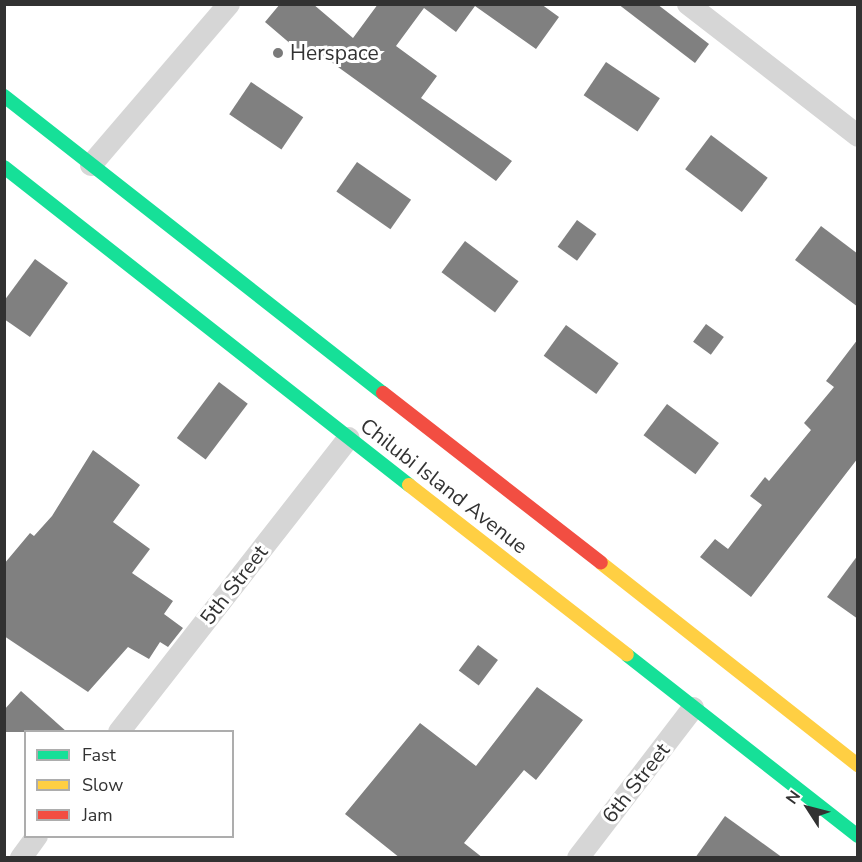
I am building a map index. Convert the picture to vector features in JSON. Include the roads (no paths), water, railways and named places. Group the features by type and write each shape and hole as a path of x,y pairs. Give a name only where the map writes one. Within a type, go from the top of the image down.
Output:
{"street":[{"path":"91,165 229,4"},
{"path":"688,4 858,136"},
{"name":"Chilubi Island Avenue","path":"4,96 858,765"},
{"name":"Chilubi Island Avenue","path":"4,168 858,836"},
{"name":"5th Street","path":"121,730 349,438"},
{"name":"6th Street","path":"578,858 693,708"},
{"path":"21,858 36,838"}],"place":[{"name":"Herspace","path":"278,53"}]}
